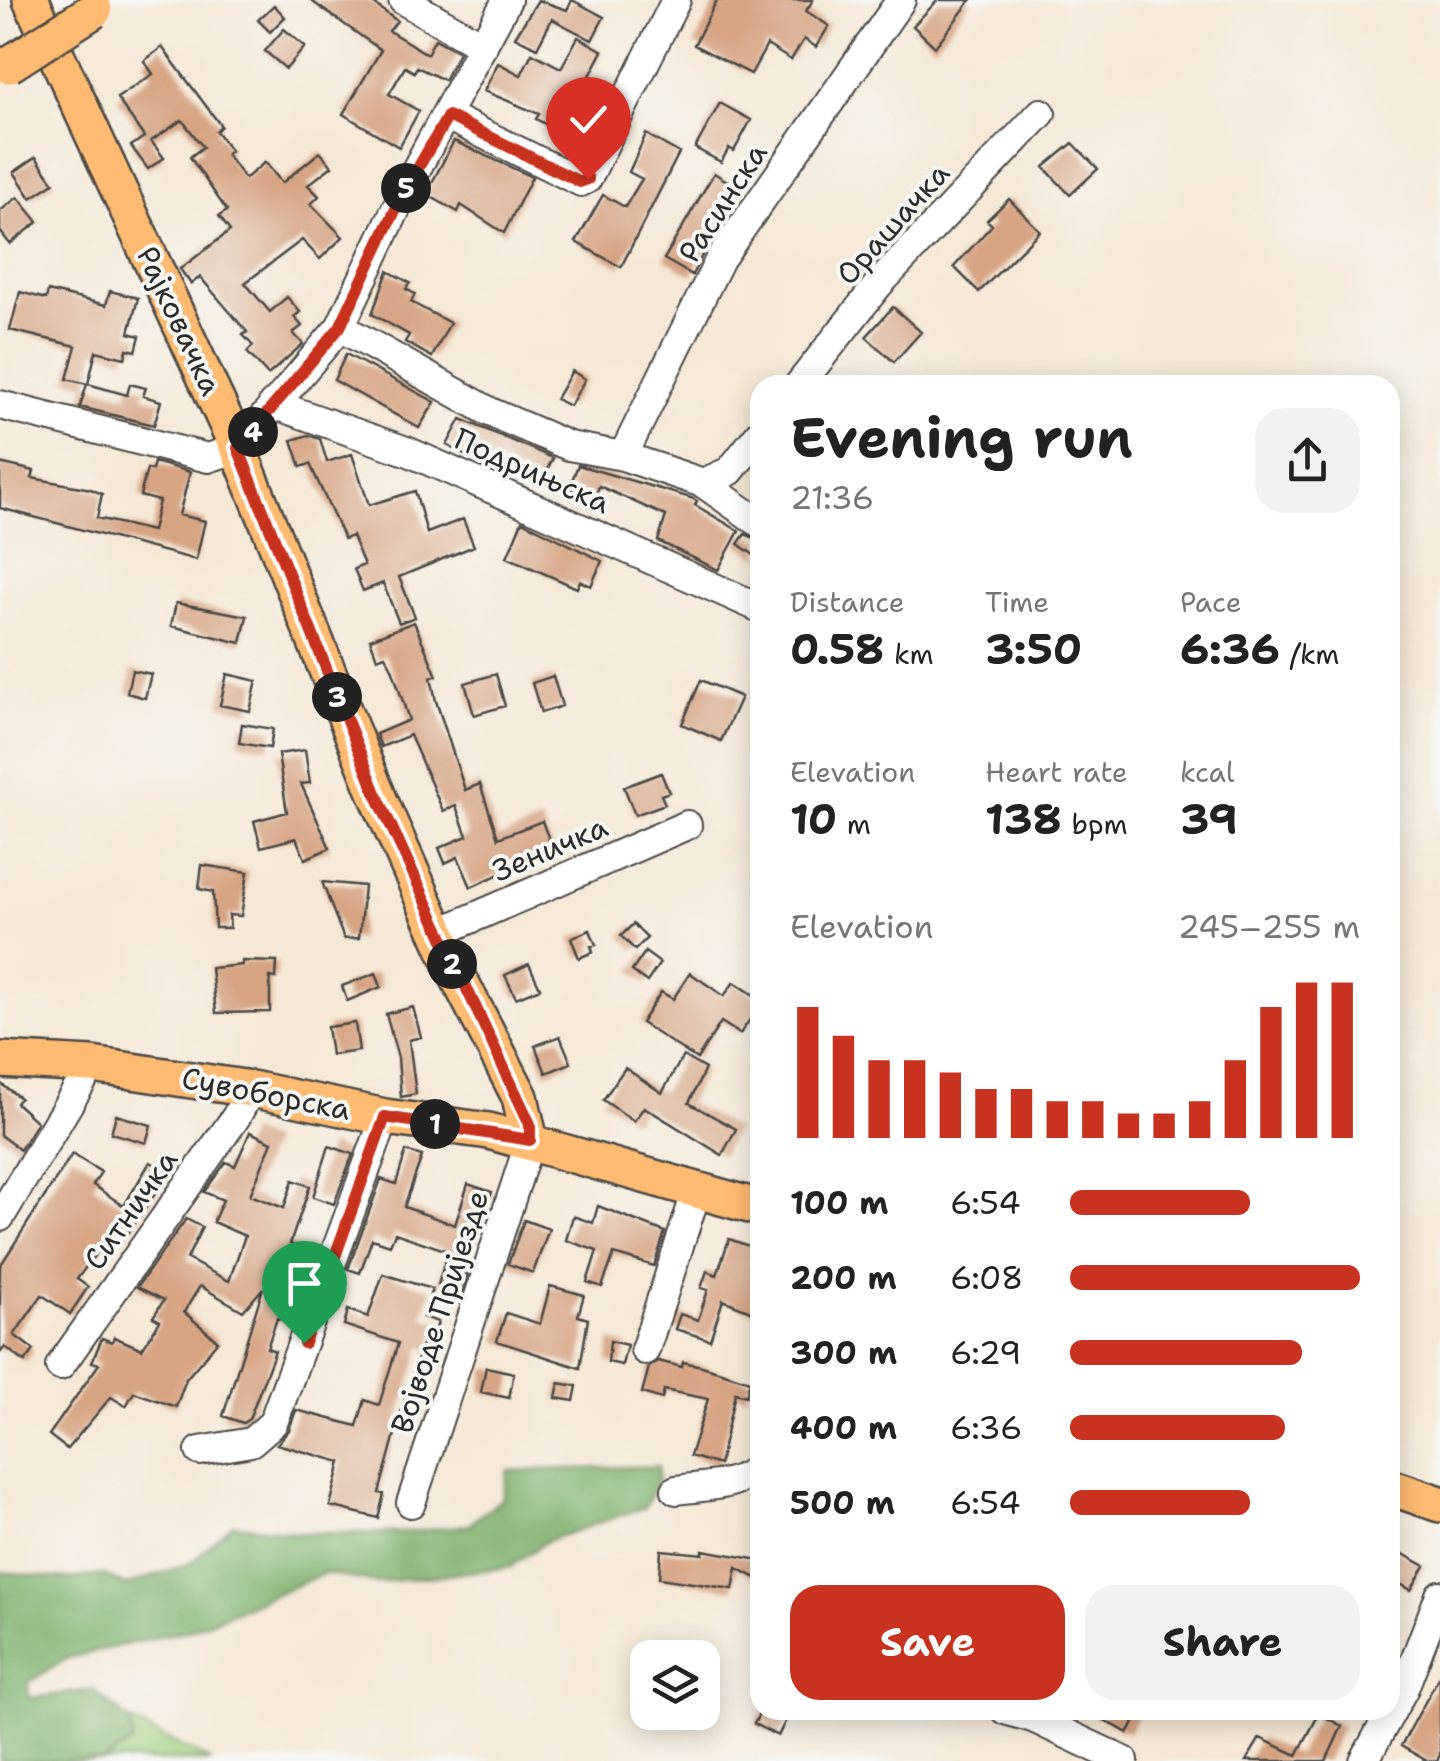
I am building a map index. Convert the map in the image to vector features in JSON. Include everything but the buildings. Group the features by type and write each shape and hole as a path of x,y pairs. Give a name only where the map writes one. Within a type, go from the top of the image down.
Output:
{"main road":[{"name":"Рајковачка","path":"39,5 238,448 378,798 438,933 520,1097 530,1140"},
{"path":"4,67 102,5"},
{"name":"Сувоборска","path":"0,1060 92,1064 251,1088 385,1117 530,1140 750,1205"},
{"path":"1400,1490 1440,1504"}],"street":[{"path":"403,0 483,46"},
{"path":"0,405 208,458 238,448 340,327 403,194 507,0"},
{"path":"448,116 580,182 588,179 676,0"},
{"name":"Расинска","path":"623,456 720,260 901,0"},
{"name":"Орашачка","path":"806,375 878,285 1041,113"},
{"name":"Подрињска","path":"340,327 490,412 569,446 623,456 703,483 750,516"},
{"name":"Подрињска","path":"273,404 409,452 750,604"},
{"path":"703,483 730,471 750,446"},
{"name":"Зеничка","path":"438,933 688,825"},
{"path":"0,1216 92,1064"},
{"name":"Ситничка","path":"60,1366 236,1117 251,1088"},
{"path":"200,1451 251,1442 273,1423 385,1117"},
{"name":"Војводе Пријезде","path":"411,1503 530,1140"},
{"path":"645,1350 697,1190"},
{"path":"676,1490 750,1476"},
{"path":"1400,1679 1440,1595"},
{"path":"1037,1720 1124,1761"},
{"path":"1364,1761 1382,1720"}],"green space":[{"path":"658,1466 658,1481 645,1507 546,1541 510,1567 376,1583 325,1573 192,1629 68,1658 28,1683 29,1698 93,1690 132,1722 132,1743 103,1761 0,1761 0,1572 66,1579 105,1575 125,1586 191,1563 233,1524 300,1533 402,1533 468,1525 502,1499 508,1471"},
{"path":"132,1722 211,1761 103,1761 132,1743"}],"route":[{"path":"304,1343 385,1117 530,1140 530,1124 456,973 378,798 238,448 340,327 403,194 448,116 580,182 588,179"}]}
